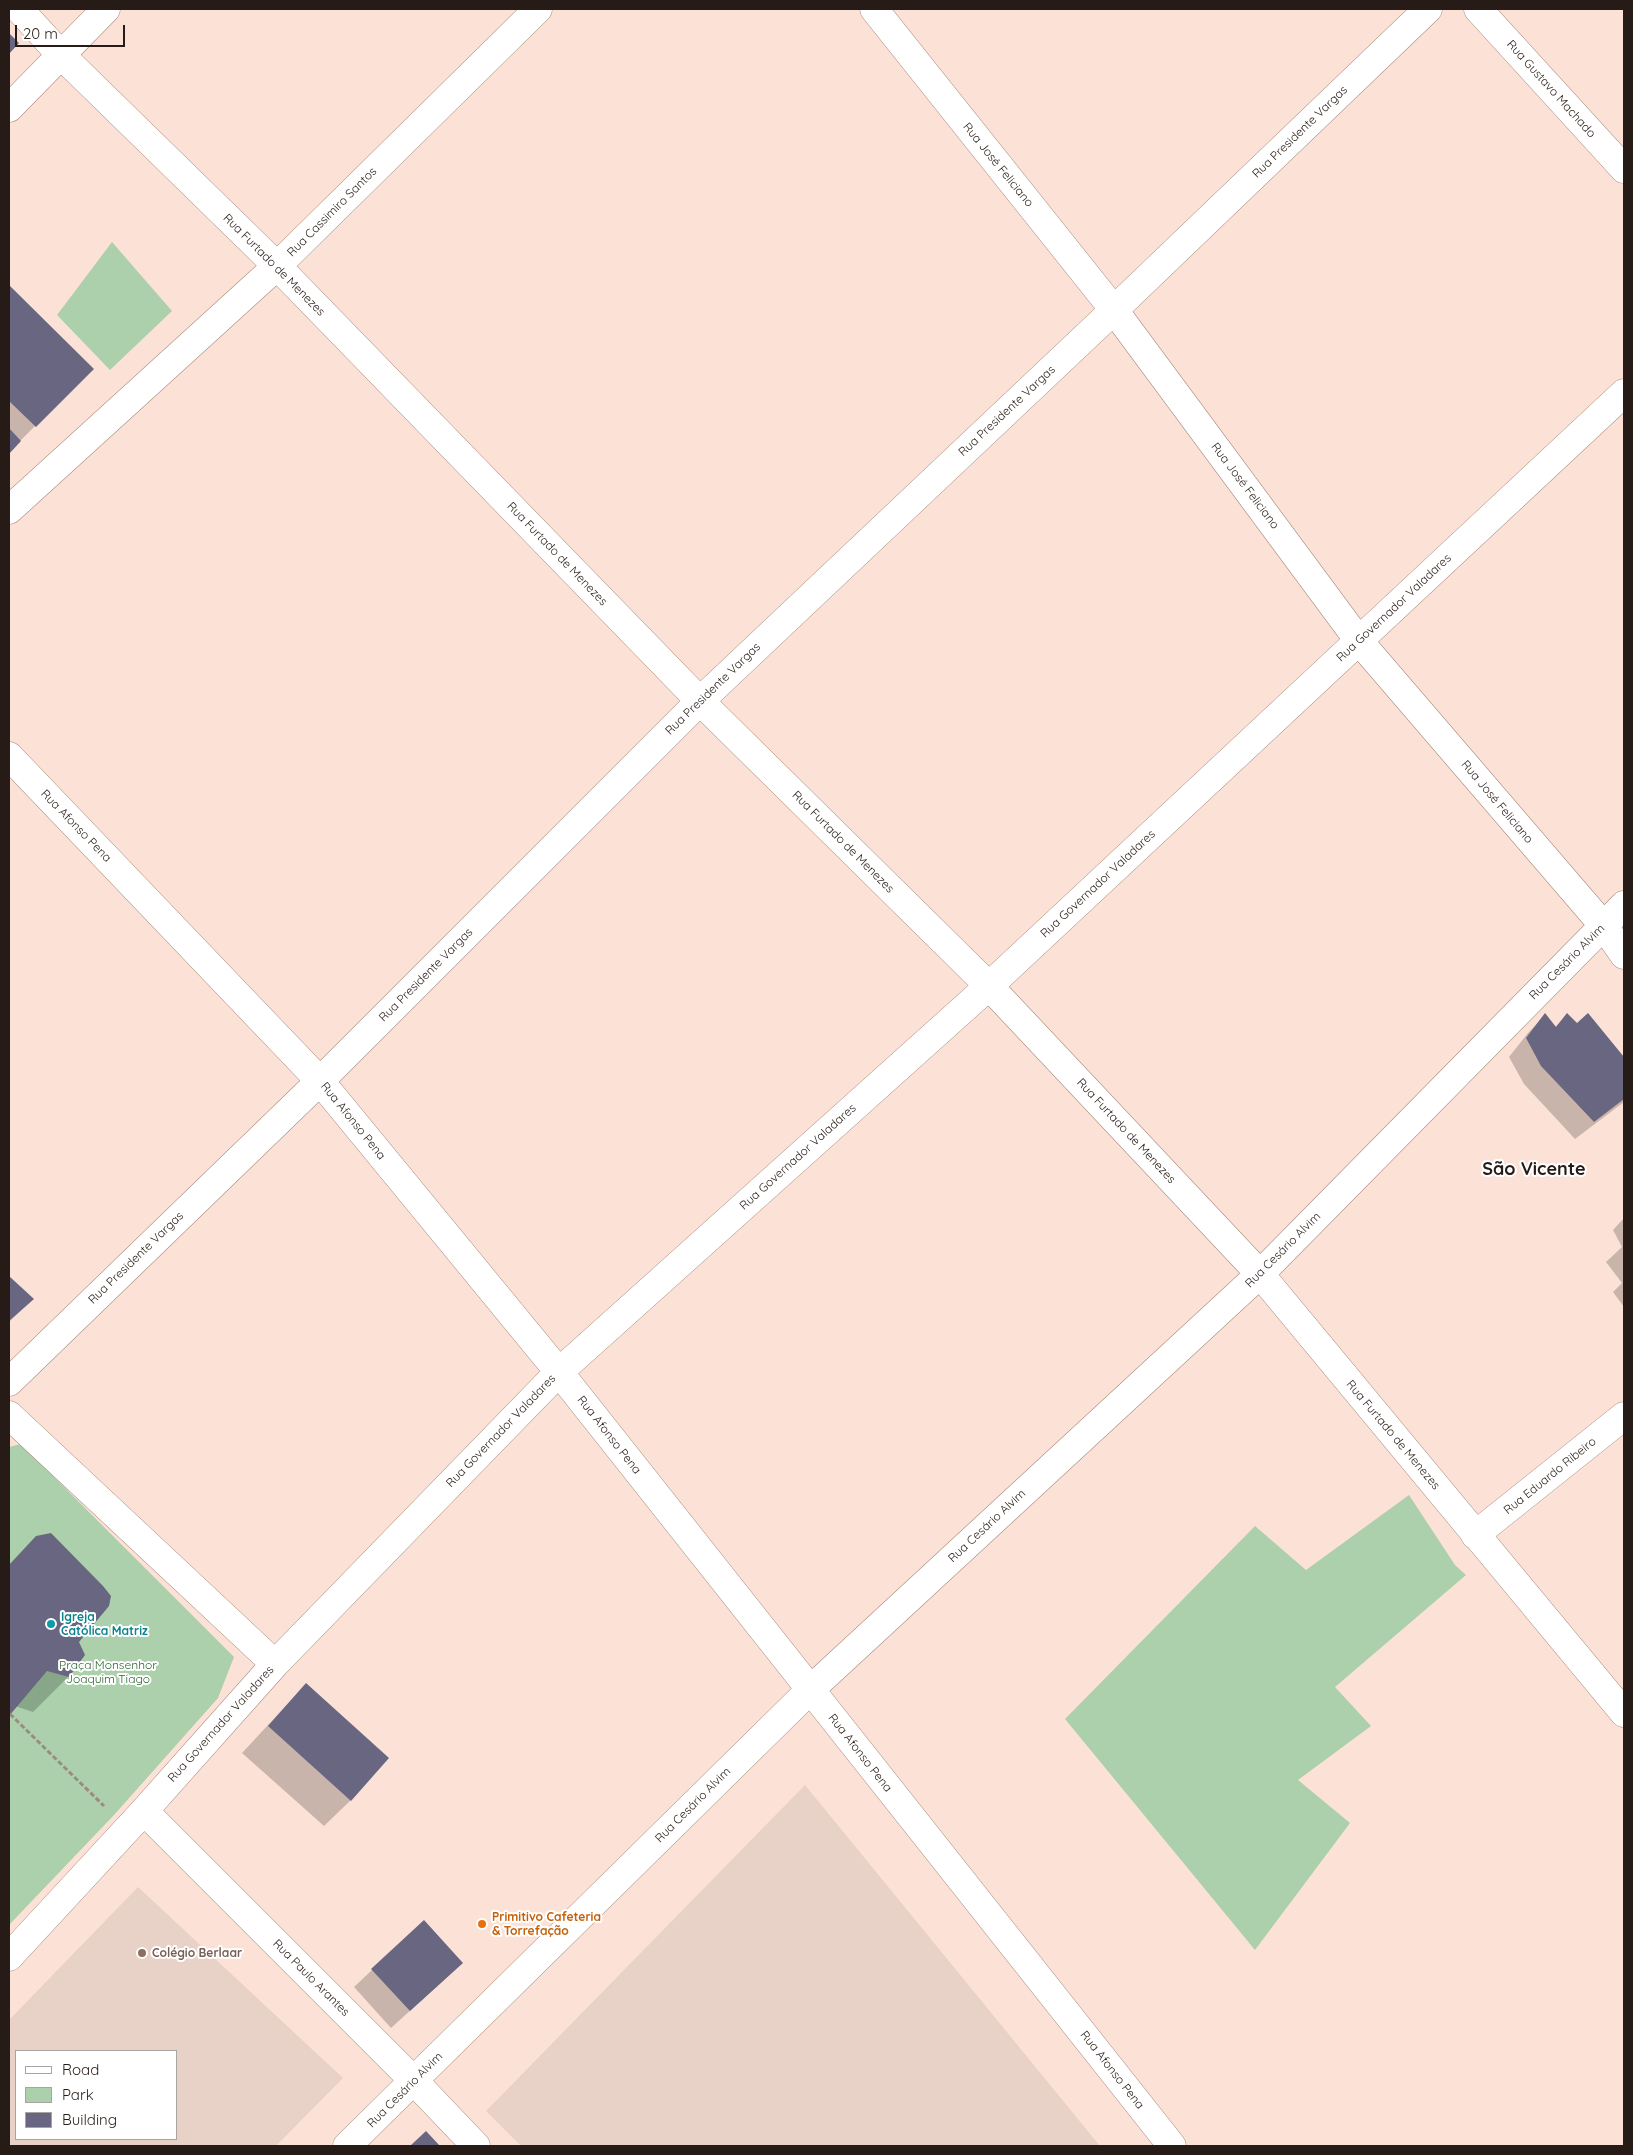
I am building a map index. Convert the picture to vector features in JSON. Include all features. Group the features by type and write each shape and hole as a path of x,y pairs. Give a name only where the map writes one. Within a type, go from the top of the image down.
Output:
{"street":[{"name":"Rua Furtado de Menezes","path":"19,9 60,55 277,266 700,701 989,986 1260,1274 1624,1713"},
{"path":"9,108 106,9"},
{"name":"Rua Cassimiro Santos","path":"9,510 277,266 538,9"},
{"name":"Rua José Feliciano","path":"874,9 1114,310 1359,641 1603,926 1624,956"},
{"name":"Rua Presidente Vargas","path":"9,1382 320,1080 700,701 1114,310 1428,9"},
{"name":"Rua Gustavo Machado","path":"1478,9 1624,169"},
{"name":"Rua Governador Valadares","path":"14,1939 136,1820 275,1664 559,1372 989,986 1624,394"},
{"name":"Rua Afonso Pena","path":"9,756 320,1080 559,1372 1172,2146"},
{"name":"Rua Cesário Alvim","path":"347,2146 810,1690 1260,1274 1624,904"},
{"path":"9,1415 275,1664"},
{"name":"Rua Eduardo Ribeiro","path":"1476,1535 1624,1416"},
{"name":"Rua Paulo Arantes","path":"136,1820 414,2081 476,2146"}],"path":[{"path":"10,1714 136,1820"}],"shaded area":[{"path":"805,1785 1100,2146 521,2146 486,2111"},
{"name":"Colégio Berlaar","path":"138,1887 343,2078 276,2146 9,2146 9,2020"}],"green space":[{"path":"112,242 172,311 110,370 57,315"},
{"name":"Praça Monsenhor Joaquim Tiago","path":"21,1444 234,1657 218,1698 114,1815 9,1925 9,1447"},
{"path":"1409,1495 1455,1565 1466,1575 1335,1687 1371,1726 1298,1780 1350,1823 1255,1950 1065,1719 1255,1526 1306,1570"}],"building":[{"path":"9,33 19,43 9,54"},
{"path":"9,285 94,369 36,427 9,401"},
{"path":"9,428 21,441 9,454"},
{"path":"1545,1013 1556,1027 1567,1013 1577,1023 1588,1013 1624,1057 1624,1099 1594,1122 1541,1066 1526,1038"},
{"path":"9,1276 34,1299 9,1321"},
{"name":"Igreja Católica Matriz","path":"51,1533 111,1596 109,1606 79,1642 85,1655 69,1677 47,1671 9,1716 9,1565 36,1536"},
{"path":"306,1683 389,1758 351,1801 268,1726"},
{"path":"424,1920 463,1963 410,2011 371,1969"},
{"path":"426,2131 440,2146 410,2146"}],"place":[{"name":"Igreja Católica Matriz","path":"51,1624"},
{"name":"Primitivo Cafeteria & Torrefação","path":"482,1924"},
{"name":"Colégio Berlaar","path":"142,1953"}],"district":[{"name":"São Vicente","path":"1534,1170"}]}
